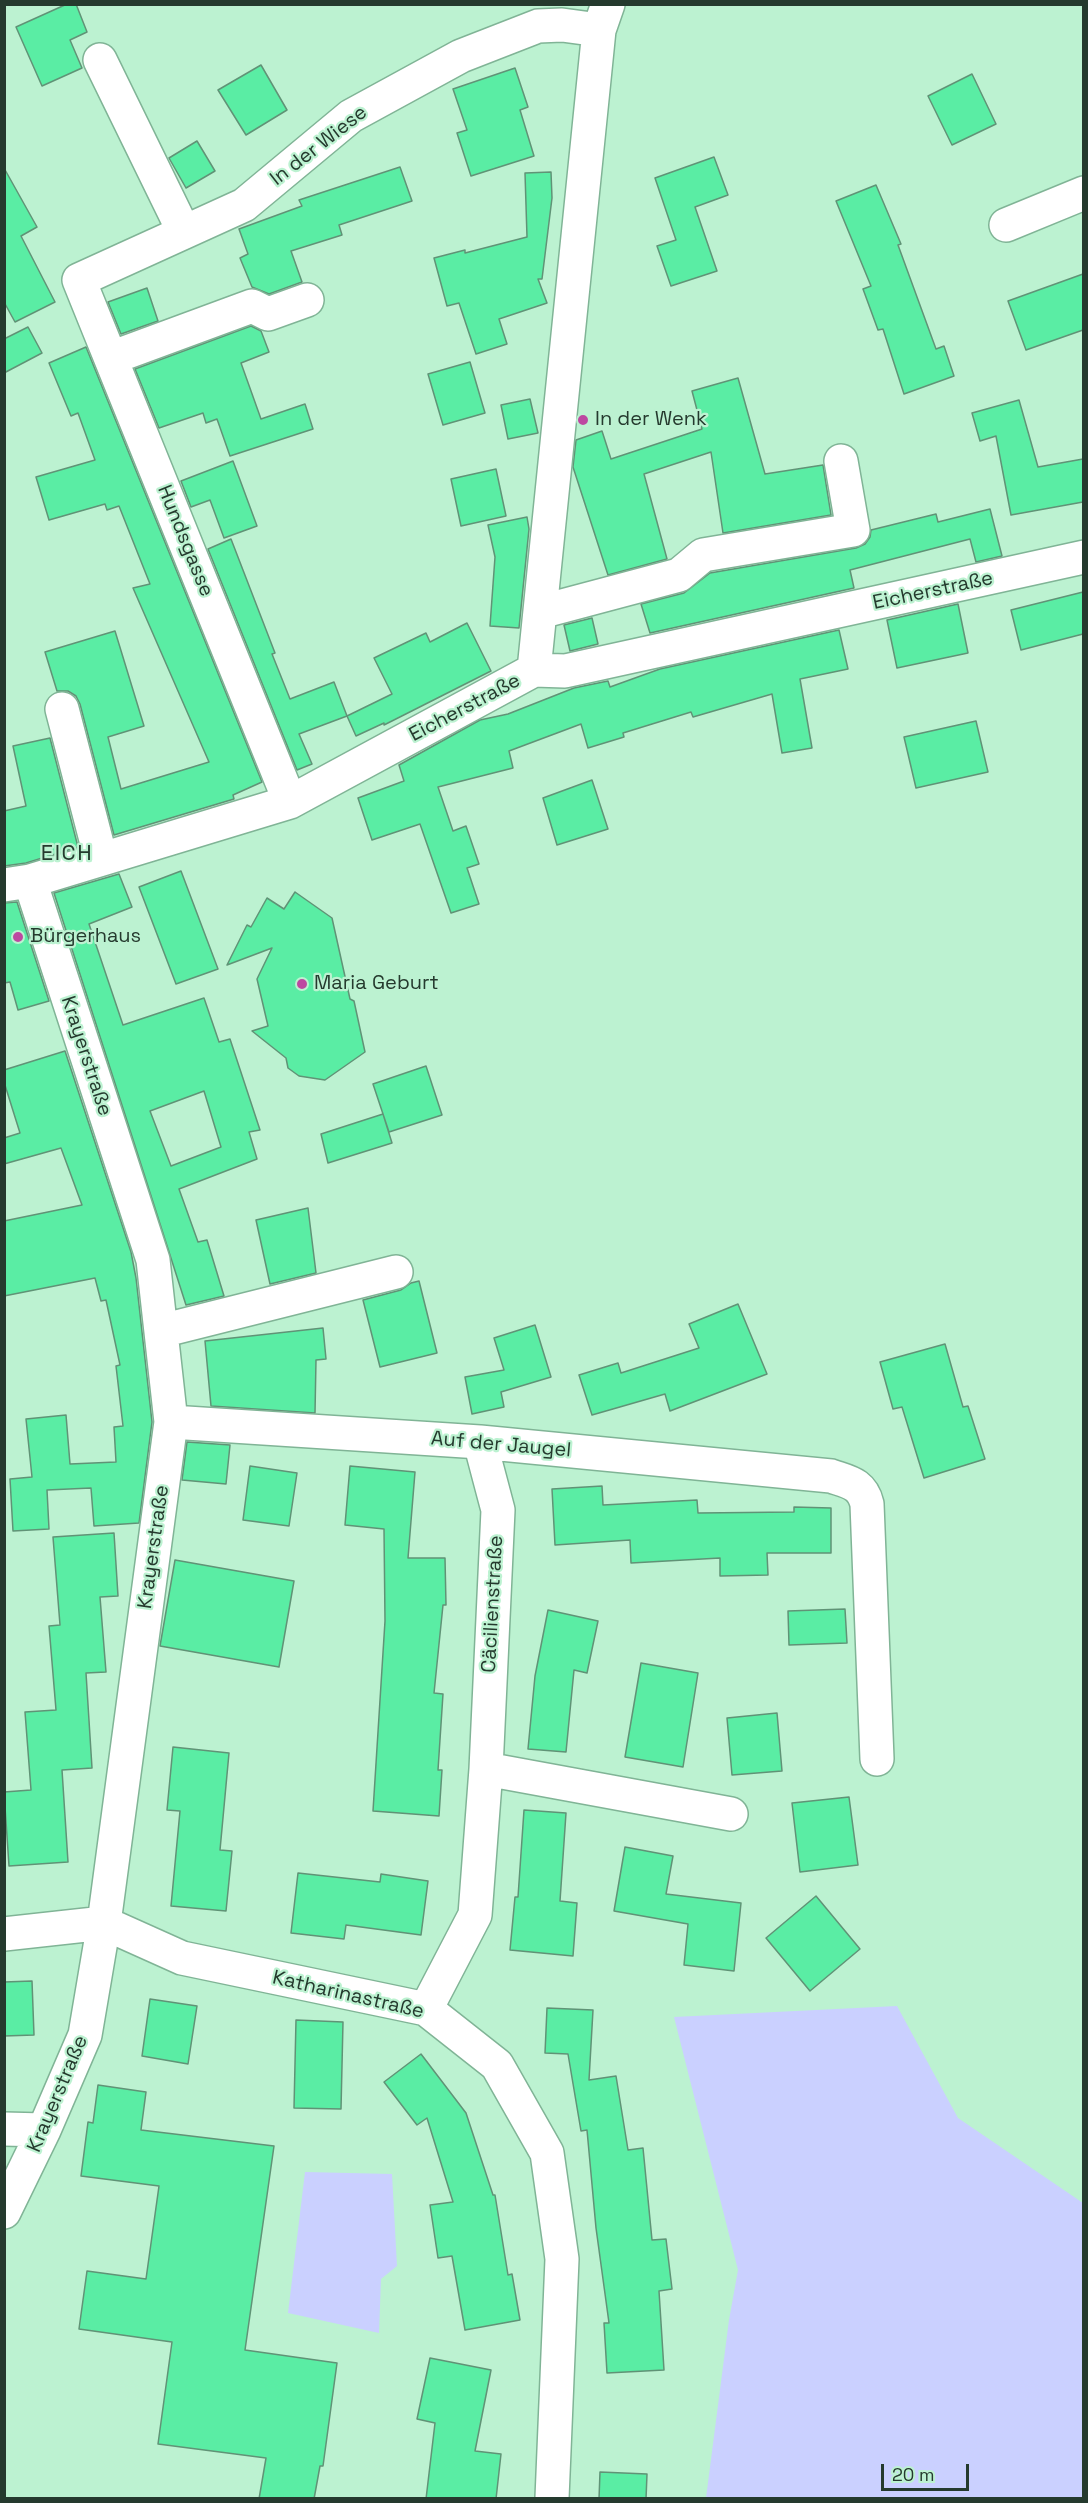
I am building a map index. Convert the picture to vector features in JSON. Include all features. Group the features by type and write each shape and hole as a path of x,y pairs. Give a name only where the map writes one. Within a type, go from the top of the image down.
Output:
{"street":[{"name":"In der Wiese","path":"79,280 244,205 351,116 461,56 538,26 562,25 603,17"},
{"path":"534,670 603,17"},
{"path":"100,60 184,232"},
{"path":"1006,225 1083,193"},
{"name":"Hundsgasse","path":"79,280 290,802"},
{"path":"111,357 252,306 268,314 307,300"},
{"path":"540,612 679,575 703,555 853,530 841,462"},
{"name":"Eicherstraße","path":"17,883 290,802 534,670 565,671 1083,557"},
{"path":"62,709 101,859"},
{"name":"Krayerstraße","path":"4,2212 44,2130 85,2035 104,1923 171,1422 153,1260 17,883"},
{"path":"161,1331 396,1272"},
{"name":"Auf der Jaugel","path":"171,1422 480,1442 831,1476 856,1485 864,1493 867,1504 877,1759"},
{"name":"Cäcilienstraße","path":"426,2009 475,1915 486,1768 498,1510 480,1442"},
{"path":"486,1768 731,1814"},
{"path":"4,1934 104,1923"},
{"name":"Katharinastraße","path":"104,1923 182,1959 426,2009 497,2065 548,2153 562,2259 552,2499"},
{"path":"4,2129 44,2130"}],"shaded area":[{"path":"897,2006 958,2118 1083,2203 1083,2498 706,2498 729,2320 738,2270 674,2017"},
{"path":"305,2172 392,2174 397,2266 381,2279 379,2333 288,2313"}],"building":[{"path":"67,4 76,4 87,32 70,40 82,68 42,86 16,27"},
{"path":"261,65 287,110 246,135 218,90"},
{"path":"515,68 528,107 520,110 534,156 471,176 457,133 467,130 453,89"},
{"path":"972,74 996,124 952,145 928,96"},
{"path":"197,141 215,171 186,188 169,158"},
{"path":"714,157 728,195 695,207 717,271 671,286 657,246 676,240 655,178"},
{"path":"400,167 412,201 339,225 342,235 291,251 302,282 269,294 252,287 240,258 248,254 239,229 302,206 299,200"},
{"path":"4,168 37,227 21,236 55,302 15,322 4,302"},
{"path":"551,172 552,198 542,279 538,279 547,303 499,319 507,344 476,354 459,303 447,306 434,258 465,250 465,253 527,237 525,173"},
{"path":"876,185 901,244 898,245 936,349 944,346 954,376 904,394 883,329 878,330 863,289 871,286 836,201"},
{"path":"1083,274 1083,330 1026,350 1008,301"},
{"path":"147,288 158,321 121,334 108,302"},
{"path":"251,326 261,331 269,352 241,363 261,419 305,404 313,429 230,456 217,419 206,423 203,413 159,428 135,369"},
{"path":"28,327 42,353 4,373 4,339"},
{"path":"86,347 262,782 233,795 234,799 114,835 80,704 76,696 68,691 57,691 45,652 115,631 144,726 108,737 121,789 209,762 133,588 150,584 119,506 107,510 105,504 49,520 36,477 95,460 78,413 71,416 49,363"},
{"path":"470,362 485,413 443,425 428,374"},
{"path":"738,378 765,474 823,465 831,515 723,533 711,452 644,474 667,559 608,575 573,467 576,440 602,431 611,459 702,429 692,391"},
{"path":"530,399 538,433 508,439 501,405"},
{"path":"1019,400 1038,467 1083,459 1083,502 1011,515 996,436 980,441 972,413"},
{"path":"233,461 257,526 224,538 210,500 191,507 181,481"},
{"path":"496,469 506,516 461,526 451,479"},
{"path":"990,509 1002,556 976,562 970,539 850,570 854,588 650,633 641,604 684,593 710,573 856,548 865,544 870,537 871,530 936,514 938,522"},
{"path":"527,517 529,529 519,628 490,626 495,557 488,525"},
{"path":"231,539 275,653 272,654 290,699 334,682 347,716 299,734 312,764 297,770 208,549"},
{"path":"1083,592 1083,634 1021,650 1011,610"},
{"path":"958,604 968,653 897,668 887,620"},
{"path":"592,618 598,644 570,651 564,625"},
{"path":"467,623 491,671 384,725 384,723 356,736 347,716 392,694 374,658 426,633 430,642"},
{"path":"839,630 848,669 800,679 812,748 782,753 772,694 693,717 691,712 623,733 624,737 588,748 581,724 509,751 513,768 438,787 453,831 466,826 479,864 467,868 479,904 451,913 420,824 372,840 358,798 404,781 399,765 480,720 508,714 574,688 608,681 610,687 660,669"},
{"path":"976,721 988,772 916,788 904,737"},
{"path":"50,738 78,847 26,863 4,866 4,811 26,806 13,746"},
{"path":"592,780 608,829 557,845 543,798"},
{"path":"181,871 218,969 176,984 139,887"},
{"path":"119,874 132,907 89,924 123,1025 204,998 219,1042 230,1039 260,1130 249,1132 257,1159 179,1189 198,1242 207,1240 224,1296 186,1305 54,893","holes":["204,1091 221,1147 171,1166 150,1111"]},
{"name":"Maria Geburt","path":"295,892 332,918 350,999 354,1001 365,1052 325,1080 299,1076 288,1068 286,1058 252,1031 268,1026 257,979 272,948 227,965 247,925 251,927 267,898 284,909"},
{"name":"Bürgerhaus","path":"17,902 49,1001 18,1010 10,982 4,983 4,903"},
{"path":"65,1051 131,1252 152,1422 139,1523 94,1526 91,1488 47,1490 49,1529 13,1531 10,1479 32,1477 26,1419 66,1415 70,1464 116,1462 114,1427 123,1426 116,1366 120,1365 106,1300 101,1301 95,1278 4,1296 4,1221 82,1205 61,1148 4,1164 4,1138 20,1133 4,1082 4,1070"},
{"path":"426,1066 442,1115 389,1132 373,1084"},
{"path":"383,1114 392,1143 328,1163 321,1134"},
{"path":"308,1208 316,1273 270,1284 256,1220"},
{"path":"419,1281 437,1353 380,1367 363,1300 401,1290"},
{"path":"738,1304 767,1374 670,1411 665,1394 592,1415 579,1375 618,1363 621,1373 699,1348 689,1324"},
{"path":"535,1325 551,1377 501,1392 504,1407 472,1414 465,1377 504,1370 494,1338"},
{"path":"323,1328 326,1359 316,1360 315,1413 211,1406 205,1341"},
{"path":"945,1344 963,1407 968,1406 985,1459 924,1478 902,1407 893,1409 880,1362"},
{"path":"187,1442 230,1445 226,1484 182,1480"},
{"path":"250,1466 297,1473 289,1526 243,1520"},
{"path":"350,1466 415,1472 408,1558 445,1558 446,1605 443,1605 434,1693 443,1694 438,1770 442,1770 439,1816 373,1811 385,1621 384,1529 345,1525"},
{"path":"602,1486 603,1505 697,1500 698,1513 794,1512 794,1507 831,1508 831,1553 767,1553 768,1575 720,1576 720,1558 631,1563 630,1540 555,1545 552,1489"},
{"path":"114,1533 118,1596 100,1597 106,1672 86,1673 92,1768 62,1770 68,1862 9,1866 4,1792 31,1790 25,1712 56,1710 49,1626 60,1625 53,1537"},
{"path":"175,1560 294,1581 279,1667 160,1646"},
{"path":"845,1609 847,1643 789,1645 788,1611"},
{"path":"548,1610 598,1621 587,1673 574,1670 566,1752 528,1749 535,1676"},
{"path":"641,1663 698,1673 683,1767 625,1757"},
{"path":"777,1713 782,1771 732,1775 727,1718"},
{"path":"173,1747 229,1753 220,1850 232,1851 226,1911 171,1906 180,1811 167,1810"},
{"path":"849,1797 858,1865 800,1872 792,1803"},
{"path":"524,1810 566,1813 560,1901 577,1903 573,1956 510,1950 515,1897 518,1897"},
{"path":"625,1847 673,1856 666,1894 741,1903 734,1971 684,1965 688,1924 614,1911"},
{"path":"298,1873 380,1882 381,1874 428,1881 421,1935 346,1925 344,1939 291,1933"},
{"path":"816,1896 860,1949 810,1991 766,1938"},
{"path":"32,1981 34,2035 4,2036 4,1982"},
{"path":"150,1999 197,2006 188,2064 142,2056"},
{"path":"547,2008 593,2010 589,2080 616,2076 628,2150 643,2148 652,2240 666,2239 672,2289 659,2291 664,2370 607,2373 604,2323 609,2323 596,2228 587,2130 581,2131 568,2054 545,2053"},
{"path":"296,2020 343,2022 341,2109 294,2108"},
{"path":"421,2054 466,2113 493,2195 495,2195 508,2275 512,2274 520,2320 465,2330 452,2256 438,2258 430,2205 453,2202 427,2118 417,2125 384,2082"},
{"path":"98,2085 146,2092 141,2130 274,2146 245,2350 337,2363 323,2466 320,2466 314,2499 259,2499 266,2458 158,2444 172,2342 79,2329 87,2271 146,2279 159,2186 81,2176 88,2122 93,2123"},
{"path":"430,2358 491,2370 475,2451 501,2454 496,2499 426,2499 435,2423 417,2419"},
{"path":"600,2472 647,2474 646,2499 599,2499"}],"place":[{"name":"In der Wenk","path":"583,420"},
{"name":"Bürgerhaus","path":"18,937"},
{"name":"Maria Geburt","path":"302,984"}],"district":[{"name":"EICH","path":"67,854"}]}
